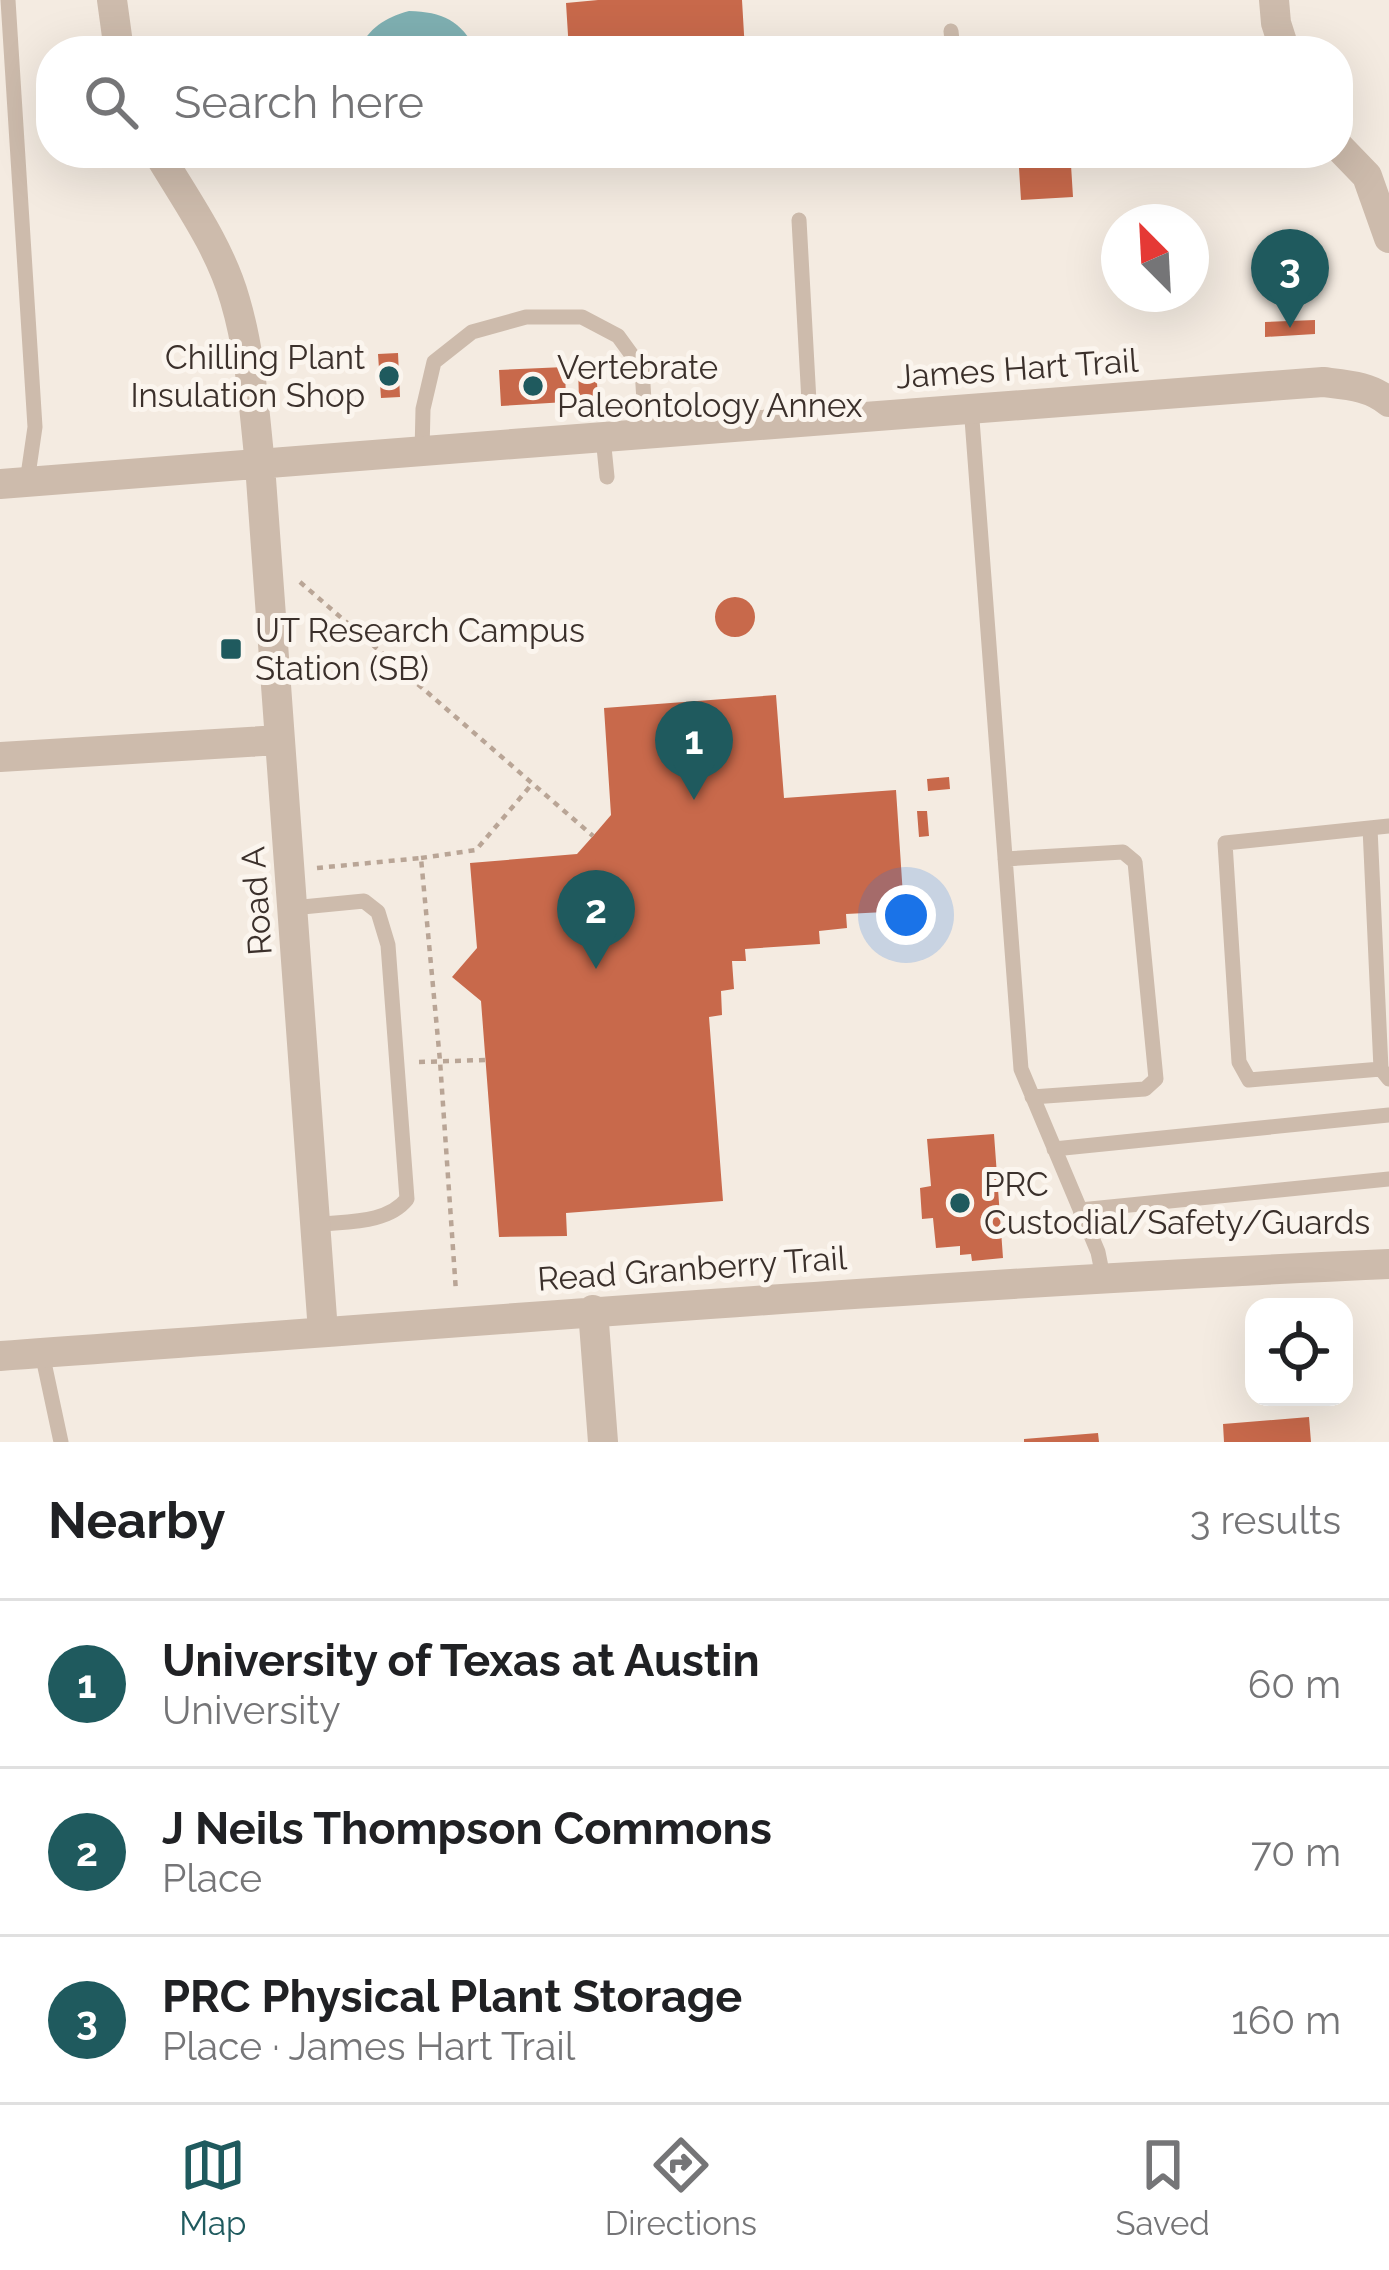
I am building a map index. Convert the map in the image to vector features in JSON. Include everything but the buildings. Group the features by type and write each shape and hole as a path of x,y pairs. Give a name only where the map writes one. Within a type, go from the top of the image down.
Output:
{"street":[{"path":"112,0 117,36"},
{"path":"1274,0 1280,36"},
{"path":"1353,162 1367,176 1389,238"},
{"name":"Road A","path":"167,168 213,247 235,298 248,360 260,465 323,1332"},
{"name":"James Hart Trail","path":"13,483 1324,382 1362,386 1389,402"},
{"path":"0,758 280,740"},
{"name":"Read Granberry Trail","path":"0,1356 1103,1276 1389,1264"},
{"path":"593,1310 603,1442"}],"lane":[{"path":"8,0 35,427 13,483"},
{"path":"951,31 952,36"},
{"path":"799,220 810,420"},
{"path":"422,453 423,409 434,362 472,332 526,317 582,316 618,337 642,370 646,433"},
{"path":"971,406 1021,1069 1098,1252 1103,1276"},
{"path":"603,437 607,477"},
{"path":"1370,828 1385,1074 1250,1080 1239,1062 1225,843 1389,826"},
{"path":"1005,859 1123,852 1135,862 1156,1079 1145,1089 1032,1096"},
{"path":"292,908 364,901 378,912 388,945 407,1199 398,1211 315,1225"},
{"path":"1054,1149 1389,1115"},
{"path":"1080,1210 1389,1179"},
{"path":"42,1353 61,1442"}],"path":[{"path":"300,582 593,836"},
{"path":"290,870 476,850 532,784"},
{"path":"421,857 458,1322"},
{"path":"397,1064 485,1060"}],"water":[{"path":"409,11 432,13 467,36 367,36"}],"place":[{"name":"PRC Physical Plant Storage","path":"1290,328"},
{"name":"Chilling Plant Insulation Shop","path":"389,376"},
{"name":"Vertebrate Paleontology Annex","path":"533,386"},
{"name":"UT Research Campus Station (SB)","path":"231,649"},
{"name":"University of Texas at Austin","path":"694,800"},
{"name":"J Neils Thompson Commons","path":"596,969"},
{"name":"PRC Custodial/Safety/Guards","path":"960,1203"}]}
